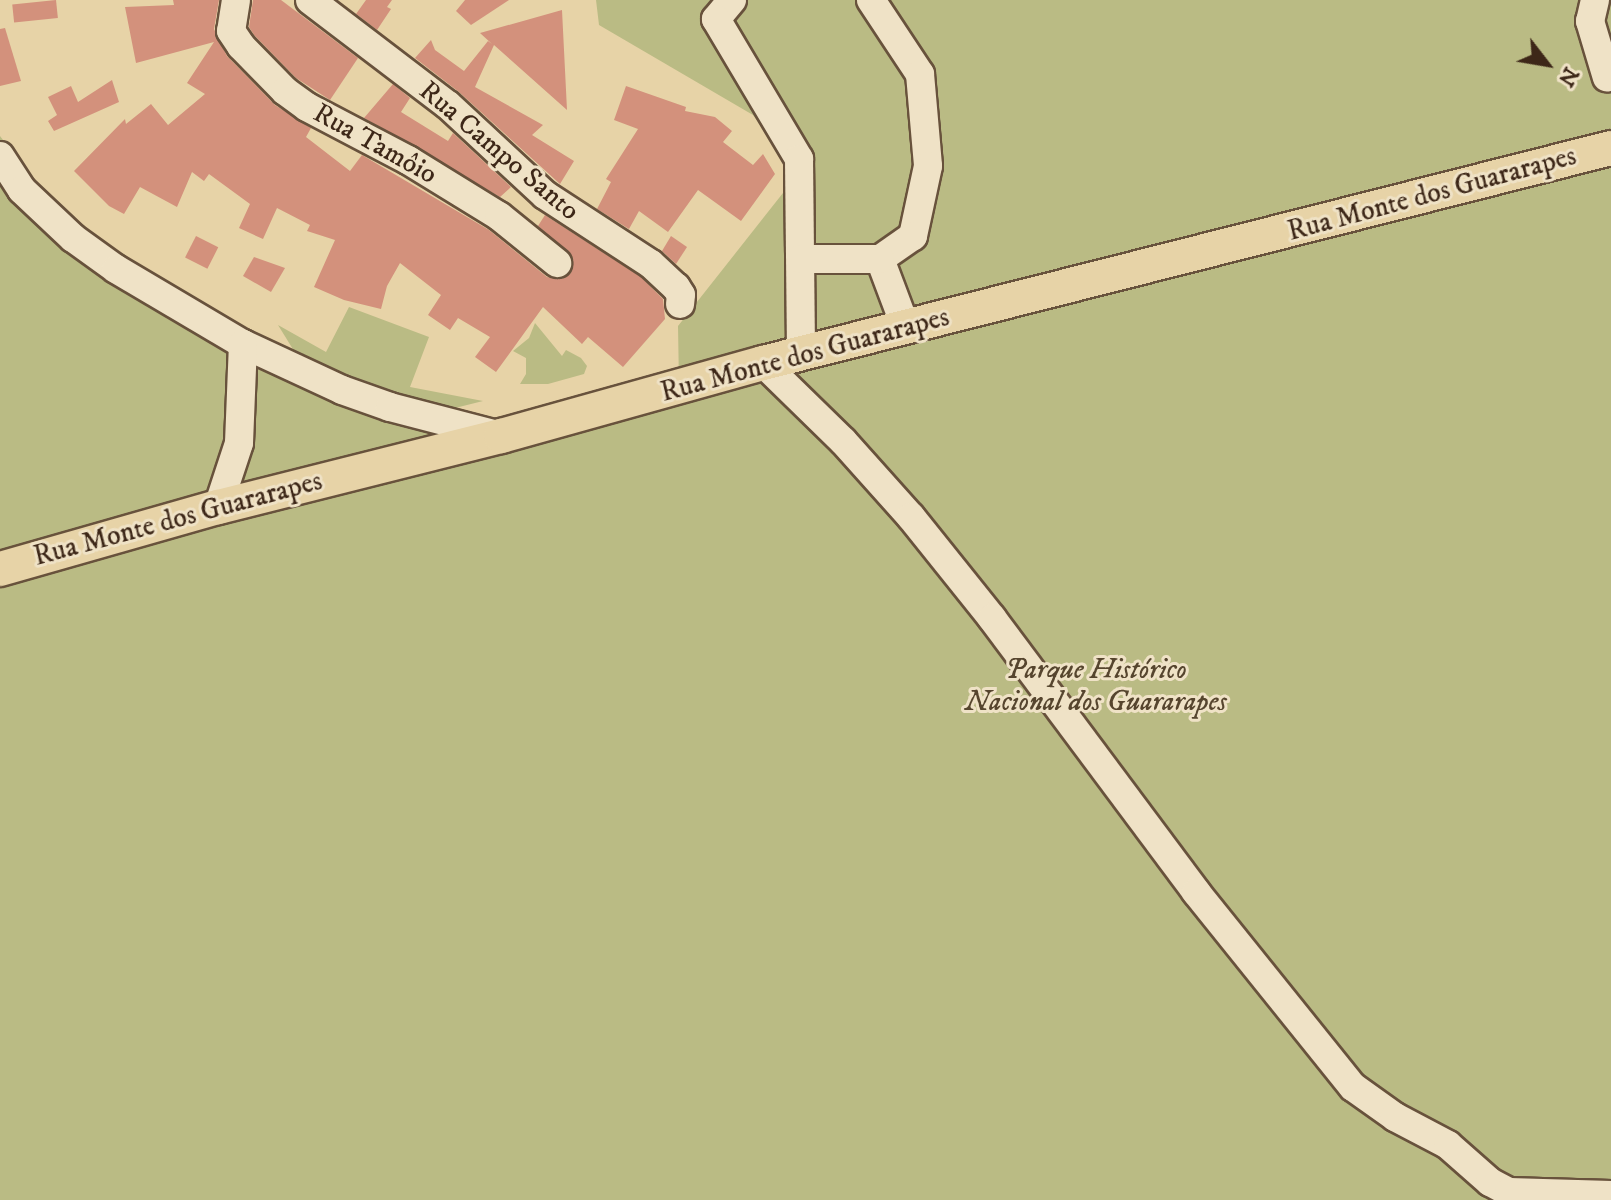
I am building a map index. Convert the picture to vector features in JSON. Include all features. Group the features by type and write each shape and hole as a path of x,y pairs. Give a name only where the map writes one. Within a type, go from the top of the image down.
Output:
{"main road":[{"name":"Rua Monte dos Guararapes","path":"0,569 218,507 501,436 763,363 1611,148"}],"street":[{"name":"Rua Tamôio","path":"236,0 231,31 241,46 285,91 307,107 408,160 499,216 557,263"},
{"name":"Rua Campo Santo","path":"310,0 448,105 545,195 651,264 676,287 680,304"},
{"path":"732,0 716,19 799,159 801,354"},
{"path":"801,259 880,259 913,236 928,166 920,74 871,0"},
{"path":"1595,0 1590,21 1607,78"},
{"path":"0,156 22,190 73,238 116,269 243,344 354,394 501,436"},
{"path":"880,259 906,328"},
{"path":"218,507 239,443 243,344"},
{"path":"763,363 843,441 911,517 992,618 1196,892 1353,1087 1395,1117 1448,1145 1490,1182 1509,1192 1611,1195"}],"green space":[{"name":"Parque Histórico Nacional dos Guararapes","path":"596,0 1611,0 1611,1200 0,1200 0,136 38,186 90,237 162,290 299,359 278,325 326,352 349,307 429,337 410,387 483,401 423,416 501,436 679,385 678,326 798,174 753,115 599,25"},
{"path":"535,323 562,356 566,350 581,358 587,366 584,374 548,384 520,384 526,374 526,358 513,351 529,338"}],"building":[{"path":"56,0 58,18 14,23 12,5"},
{"path":"173,0 219,0 214,29 227,56 275,105 311,128 306,137 350,171 362,155 489,230 547,277 562,279 571,273 573,258 538,226 545,215 641,277 663,299 665,319 623,367 588,337 582,344 543,307 496,372 475,357 490,337 458,318 450,330 428,315 441,295 400,263 387,286 381,309 344,300 314,287 335,240 307,231 310,225 277,208 263,239 239,228 250,204 209,174 204,181 192,172 177,207 140,187 124,214 109,206 74,171 125,119 126,124 151,104 168,125 205,94 187,83 214,42 136,63 125,7 174,5"},
{"path":"253,0 281,0 358,58 330,100 296,78 254,35 249,27"},
{"path":"366,0 392,0 387,7 391,9 377,30 356,14"},
{"path":"465,0 509,0 471,25 456,11"},
{"path":"562,10 567,110 494,45 475,87 543,125 532,135 574,161 560,184 459,92 415,58 431,40 435,50 464,71 488,41 492,44 480,33"},
{"path":"5,28 21,81 0,86 0,29"},
{"path":"112,80 119,102 54,131 48,121 57,115 48,97 71,86 78,102"},
{"path":"393,84 410,98 401,112 448,141 453,133 511,187 500,197 364,118"},
{"path":"626,86 686,107 685,111 715,117 732,131 723,142 753,165 763,154 775,174 741,221 698,190 668,232 639,211 629,229 597,209 611,182 606,179 638,129 614,120"},
{"path":"196,236 218,247 207,269 185,257"},
{"path":"671,236 687,247 676,264 662,251"},
{"path":"254,257 285,268 271,292 243,276"}]}
